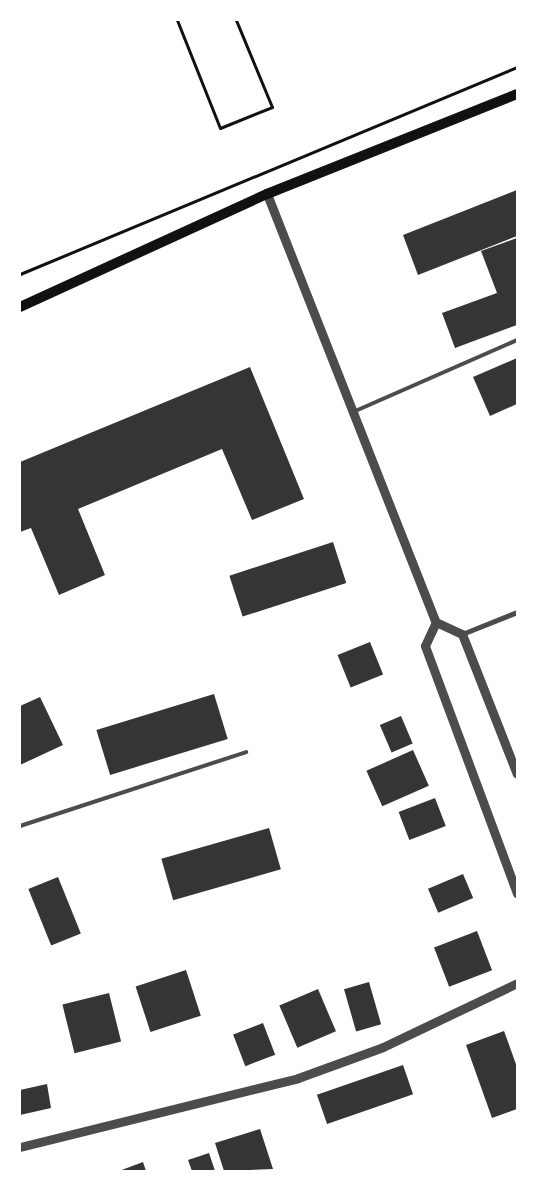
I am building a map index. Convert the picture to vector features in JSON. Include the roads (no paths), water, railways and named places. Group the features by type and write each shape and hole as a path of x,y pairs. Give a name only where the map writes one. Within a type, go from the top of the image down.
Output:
{"main road":[{"path":"20,308 267,194 517,94"}],"street":[{"path":"267,194 436,622 462,634 517,774"},
{"path":"462,634 517,612"},
{"path":"436,622 425,646 517,894"},
{"path":"20,1147 298,1078 383,1047 517,983"}],"lane":[{"path":"353,412 517,340"},
{"path":"20,826 246,752"}]}
